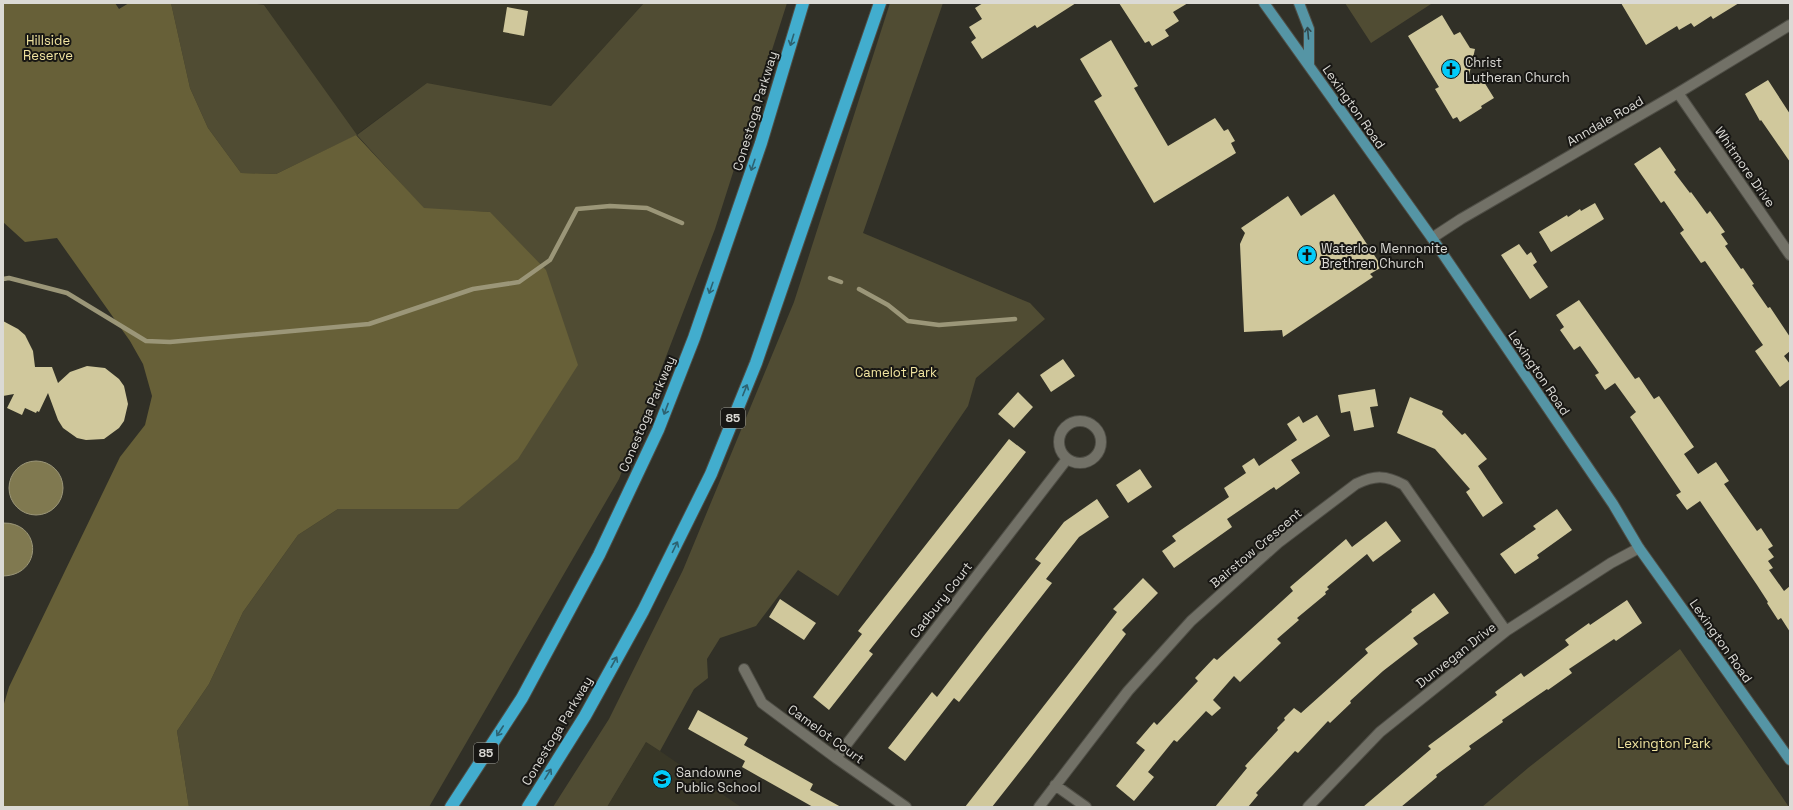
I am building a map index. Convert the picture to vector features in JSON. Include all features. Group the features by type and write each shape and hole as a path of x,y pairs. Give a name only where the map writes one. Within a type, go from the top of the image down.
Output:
{"highway":[{"name":"Conestoga Parkway","path":"451,807 522,698 599,555 658,430 694,338 758,151 803,3"},
{"name":"Conestoga Parkway","path":"528,807 585,716 643,611 711,474 756,363 880,3"}],"main road":[{"name":"Lexington Road","path":"1264,3 1383,172 1432,238 1613,504 1639,548 1790,760"},
{"path":"1299,3 1309,29 1309,65"}],"street":[{"name":"Anndale Road","path":"1432,238 1461,219 1678,93 1790,25"},
{"name":"Whitmore Drive","path":"1678,93 1790,255"},
{"path":"1078,420 1091,424 1096,428 1101,440 1097,453 1087,462 1080,463 1067,459 1062,454 1058,442 1062,430 1066,425 1078,420"},
{"name":"Cadbury Court","path":"836,758 1067,459"},
{"name":"Bairstow Crescent","path":"1055,785 1128,691 1191,620 1278,543 1356,484 1370,477 1392,479 1404,485 1506,632"},
{"name":"Dunvegan Drive","path":"1308,807 1380,732 1506,632 1611,563 1639,548"},
{"name":"Camelot Court","path":"744,669 762,703 836,758 906,807"},
{"path":"1039,807 1055,785 1086,807"}],"shaded area":[{"path":"251,3 644,3 551,106 427,83 356,135 264,5"},
{"path":"36,461 51,466 55,469 58,473 63,488 58,503 55,507 51,510 36,515 21,510 17,507 14,503 9,488 14,473 17,469 21,466"},
{"path":"3,523 16,525 25,531 31,539 33,549 31,559 25,567 16,573 3,576"},
{"name":"Sandowne Public School","path":"646,742 660,751 741,807 607,807"}],"green space":[{"name":"Hillside Reserve","path":"3,3 115,3 119,9 129,3 171,3 190,88 208,128 241,173 276,174 356,135 424,208 490,212 546,270 578,365 518,459 458,509 338,509 298,535 243,612 209,684 177,731 189,807 3,807 3,707 9,687 120,457 145,425 152,396 143,364 130,341 57,238 25,242 3,222"},
{"path":"171,3 251,3 264,5 357,135 276,174 241,173 208,128 190,88"},
{"path":"644,3 787,3 715,229 619,479 429,807 189,807 177,731 209,684 243,612 298,535 338,509 458,509 490,212 424,209 357,135 427,83 551,106"},
{"name":"Camelot Park","path":"890,3 943,3 863,233 1030,303 1045,319 976,378 968,406 838,596 798,570 756,626 720,638 707,659 708,678 694,689 660,751 646,742 607,807 553,807 609,719 683,570 794,302"},
{"path":"1345,3 1431,3 1431,4 1371,43"},
{"name":"Lexington Park","path":"1680,649 1789,807 1482,807 1528,768"}],"building":[{"path":"983,3 1076,3 1037,28 1035,25 982,59 971,42 976,38 969,27 982,19 975,8"},
{"path":"1119,3 1188,3 1173,12 1179,21 1165,30 1169,36 1152,46 1149,41 1145,43"},
{"path":"1621,3 1739,3 1713,19 1711,16 1694,27 1691,23 1679,30 1677,26 1646,45"},
{"path":"507,7 528,11 524,36 503,32"},
{"name":"Christ Lutheran Church","path":"1442,15 1454,35 1460,32 1470,48 1475,49 1467,84 1481,77 1494,98 1481,106 1482,108 1460,122 1457,117 1453,119 1435,89 1439,87 1408,36"},
{"path":"1111,40 1138,86 1134,88 1168,146 1215,118 1224,131 1228,129 1235,141 1231,143 1236,153 1154,203 1094,101 1102,96 1080,59"},
{"path":"1768,80 1790,114 1790,162 1761,120 1760,121 1745,94"},
{"path":"1660,147 1676,170 1674,172 1690,193 1691,192 1707,214 1710,211 1725,232 1721,234 1728,244 1725,246 1741,269 1743,268 1754,284 1752,285 1768,308 1770,307 1790,337 1790,351 1784,356 1790,364 1790,379 1780,387 1755,351 1763,345 1705,261 1701,263 1680,233 1684,230 1664,201 1661,203 1634,164"},
{"name":"Waterloo Mennonite Brethren Church","path":"1334,194 1382,267 1370,274 1373,277 1283,337 1282,330 1244,332 1240,244 1245,233 1241,228 1288,196 1301,216"},
{"path":"1595,203 1604,219 1551,252 1539,232 1567,215 1568,217 1580,209 1581,211"},
{"path":"1519,244 1527,255 1531,252 1537,262 1533,265 1548,287 1530,299 1501,255"},
{"path":"1579,300 1635,379 1639,377 1654,399 1659,396 1694,447 1684,454 1698,474 1716,462 1729,481 1724,484 1757,531 1761,528 1773,546 1768,549 1774,557 1768,561 1773,568 1769,570 1784,591 1790,586 1790,632 1781,618 1778,620 1757,585 1700,501 1687,510 1676,495 1681,492 1630,417 1636,412 1615,383 1605,390 1595,375 1599,373 1580,346 1574,350 1560,330 1564,327 1556,315"},
{"path":"3,321 18,329 25,335 33,351 35,367 52,367 58,383 70,372 87,366 105,368 119,379 124,386 128,404 124,421 119,428 104,439 86,440 77,438 63,428 58,420 48,393 39,412 37,411 36,413 25,408 22,415 7,408 14,394 3,396"},
{"path":"1063,359 1075,376 1051,392 1040,375"},
{"path":"1375,389 1378,406 1370,407 1374,427 1354,431 1350,411 1341,413 1338,395"},
{"path":"1018,392 1033,407 1014,428 998,414"},
{"path":"1410,397 1443,411 1442,414 1462,435 1465,433 1487,459 1478,466 1503,503 1483,517 1466,492 1470,489 1435,449 1397,433"},
{"path":"1317,415 1330,436 1291,460 1300,473 1276,490 1274,487 1227,519 1232,527 1174,568 1162,551 1176,541 1172,536 1229,497 1224,488 1246,473 1242,466 1254,458 1259,466 1297,440 1287,424 1299,416 1303,423"},
{"path":"1009,439 1026,452 869,651 873,654 829,710 813,697 862,634 858,631"},
{"path":"1140,469 1152,487 1128,503 1116,485"},
{"path":"1097,499 1109,517 1079,537 1046,579 1052,583 959,702 954,698 905,761 888,748 932,692 937,697 1041,563 1035,559 1064,522"},
{"path":"1557,509 1572,530 1537,555 1539,558 1515,574 1500,554 1536,529 1533,526"},
{"path":"1386,521 1401,541 1373,562 1367,554 1327,587 1329,589 1325,592 1326,594 1297,618 1299,620 1277,639 1281,643 1240,682 1234,676 1213,700 1221,708 1212,716 1206,711 1177,742 1174,740 1148,772 1154,777 1134,801 1116,786 1145,750 1136,743 1154,722 1157,725 1198,681 1195,678 1214,658 1217,660 1293,591 1290,587 1346,539 1352,547"},
{"path":"1143,578 1158,593 1122,630 1126,634 1029,760 992,807 965,807 1117,612 1113,609"},
{"path":"1434,593 1449,613 1413,638 1418,644 1383,671 1350,701 1351,703 1330,723 1328,721 1298,753 1295,751 1256,793 1258,795 1248,807 1215,807 1247,768 1245,766 1278,730 1277,728 1285,720 1284,718 1294,708 1301,713 1368,653 1365,649 1412,612 1411,610"},
{"path":"780,599 816,623 804,640 769,617"},
{"path":"1627,600 1642,623 1616,641 1614,639 1569,669 1572,673 1502,720 1503,722 1469,746 1471,749 1436,775 1437,777 1401,807 1363,807 1431,749 1428,746 1497,695 1495,692 1521,673 1524,677 1569,645 1565,640 1589,623 1590,625"},
{"path":"698,710 748,738 744,745 813,784 810,790 841,807 813,807 742,767 745,761 688,729"}],"waterway":[{"path":"3,279 9,278 67,293 146,341 170,342 369,324 473,289 519,282 550,260 577,209 610,206 647,208 682,223"},
{"path":"830,278 841,282"},
{"path":"859,289 888,305 908,321 939,325 1015,319"}],"place":[{"name":"Christ Lutheran Church","path":"1451,69"},
{"name":"Waterloo Mennonite Brethren Church","path":"1307,255"},
{"name":"Sandowne Public School","path":"662,779"}]}
